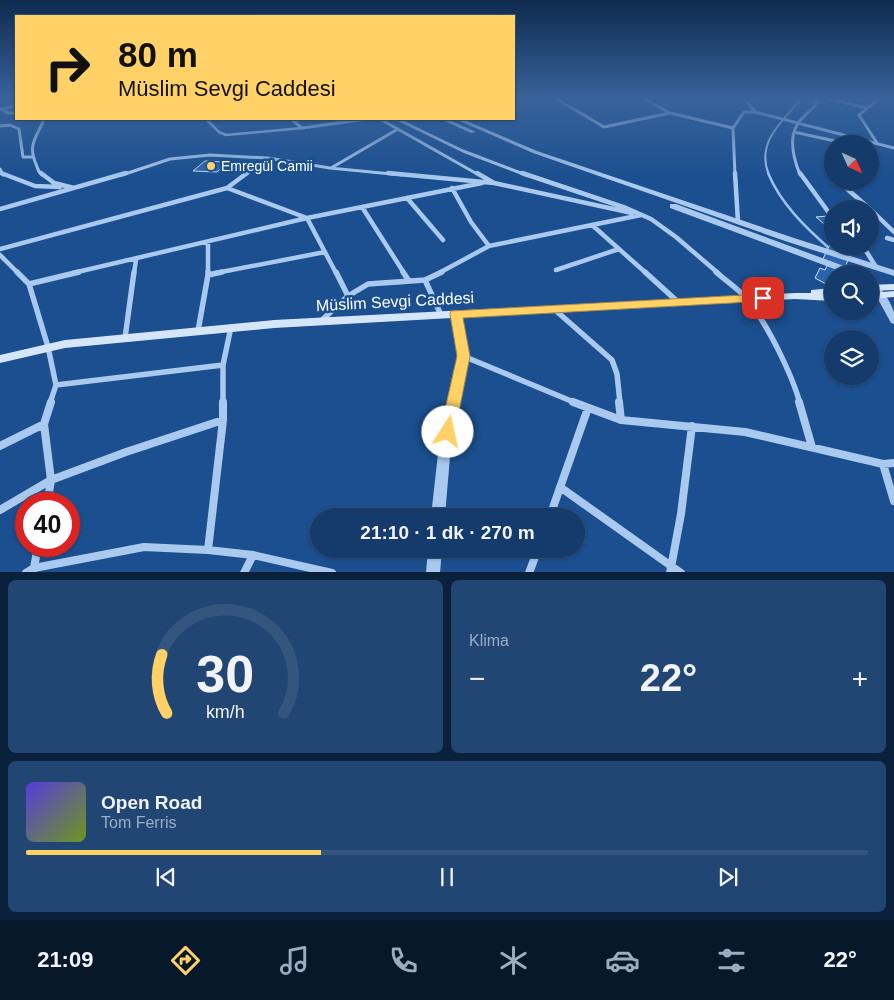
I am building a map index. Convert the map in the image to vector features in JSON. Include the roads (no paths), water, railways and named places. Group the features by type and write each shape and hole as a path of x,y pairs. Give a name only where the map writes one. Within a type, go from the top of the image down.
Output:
{"main road":[{"path":"879,289 894,287"},
{"path":"879,291 894,294"},
{"name":"Müslim Sevgi Caddesi","path":"0,360 48,347 231,327 747,299 824,292"},
{"name":"Müslim Sevgi Caddesi","path":"795,296 824,298"}],"street":[{"path":"0,126 10,125 19,129 23,157 34,156"},
{"path":"42,125 34,140 31,153 34,156 39,172 54,183 76,188"},
{"path":"298,125 302,128 326,125"},
{"path":"390,125 494,183"},
{"path":"409,125 463,151 509,169 626,208 651,219 676,237 747,299 766,328 796,390 812,447"},
{"path":"456,125 530,156 763,238 834,265"},
{"path":"471,125 536,152 738,222 870,265"},
{"path":"599,125 604,128 619,125"},
{"path":"719,125 733,128"},
{"path":"735,125 733,128 738,222"},
{"path":"797,125 794,132 793,158 802,179 824,206"},
{"path":"800,125 844,135"},
{"path":"330,168 398,129"},
{"path":"794,132 824,140"},
{"path":"879,144 894,148"},
{"path":"0,209 170,159 184,156 210,155 268,158 330,168 494,183 641,215"},
{"path":"0,249 227,188 268,158"},
{"path":"0,168 1,174 34,186 76,188"},
{"path":"29,284 307,218 482,182"},
{"path":"227,188 307,218 348,296"},
{"path":"452,188 471,222 489,246"},
{"path":"848,190 860,200"},
{"path":"407,198 444,240"},
{"path":"362,207 409,281"},
{"path":"321,322 348,296 368,284 425,280 453,267 489,246 641,215"},
{"path":"879,218 894,232"},
{"path":"592,225 678,302"},
{"path":"887,238 894,240"},
{"path":"198,331 208,274 208,242"},
{"path":"556,270 619,249"},
{"path":"208,274 325,252"},
{"path":"0,255 29,284 48,347 56,384 44,424 51,480 49,492"},
{"path":"125,338 136,260"},
{"path":"879,268 894,273"},
{"path":"425,280 441,315"},
{"path":"879,298 894,321"},
{"path":"554,309 612,360 617,374 621,420"},
{"path":"439,508 445,446 463,356 456,314"},
{"path":"208,550 223,420 222,364 231,327"},
{"path":"463,356 621,420 745,432 883,464 894,463"},
{"path":"56,384 222,364"},
{"path":"553,508 588,408"},
{"path":"0,510 51,480 126,452 223,420"},
{"path":"0,446 44,424"},
{"path":"671,570 681,514 692,426"},
{"path":"883,464 894,502"},
{"path":"560,488 671,570 681,572"},
{"path":"26,572 144,547 208,550 253,555 332,572"},
{"path":"244,572 253,555"},
{"path":"34,570 36,557"},
{"path":"436,558 437,571"},
{"path":"529,572 534,558"}],"lane":[{"path":"212,125 219,132 226,135 302,128"}],"waterway":[{"path":"769,175 766,163 768,142 779,125"},
{"path":"768,173 787,205 824,243"}],"place":[{"name":"Emregül Camii","path":"211,166"}]}
